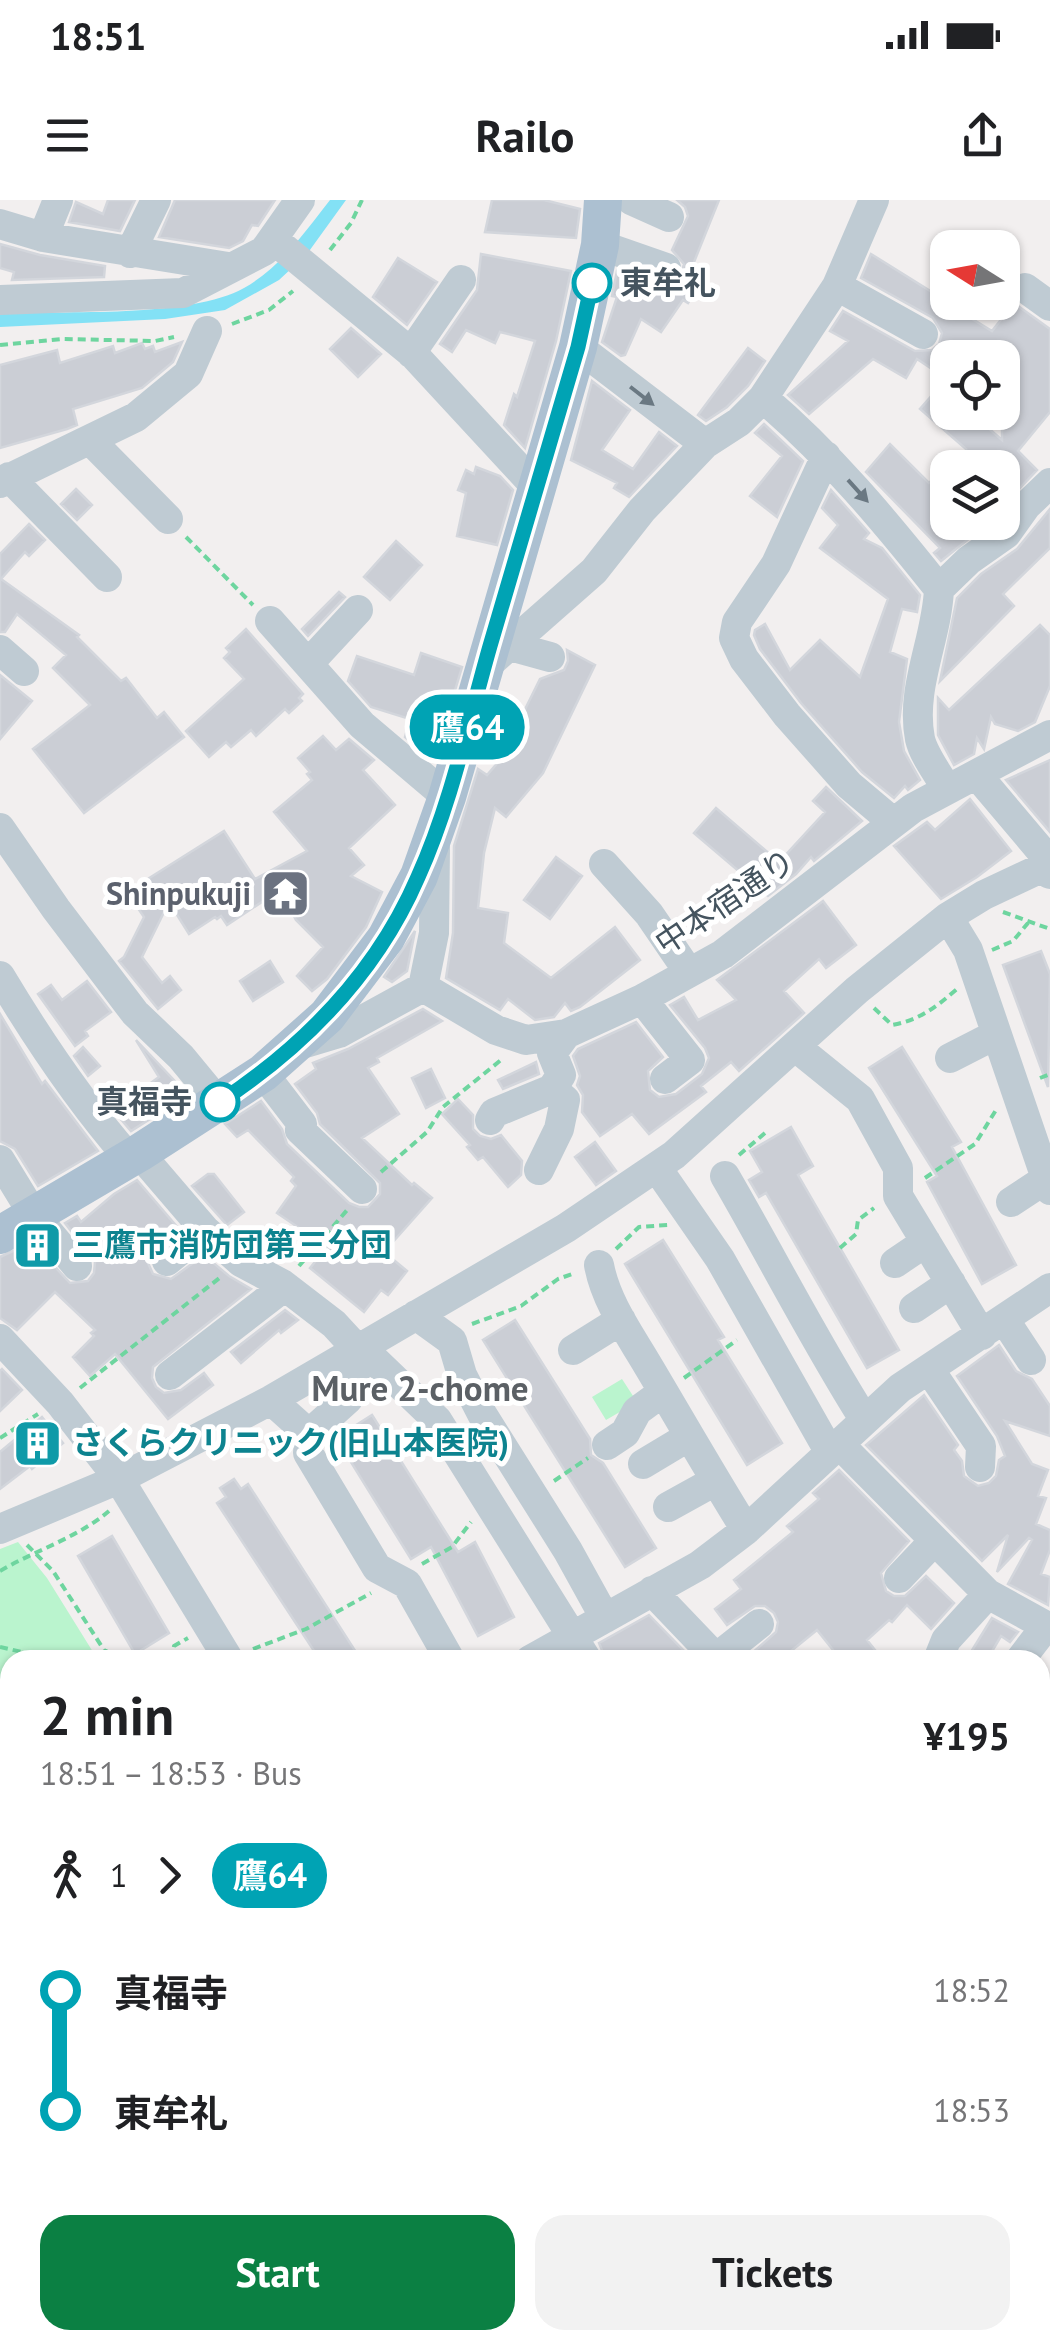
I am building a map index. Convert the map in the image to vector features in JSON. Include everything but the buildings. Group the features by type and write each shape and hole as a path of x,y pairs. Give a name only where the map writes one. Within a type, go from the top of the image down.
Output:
{"main road":[{"path":"0,1235 134,1156 263,1073 296,1046 357,980 386,938 435,836 497,657 536,487 578,347 600,245 603,200"}],"street":[{"path":"43,237 58,200"},
{"path":"130,253 156,200"},
{"path":"288,251 300,200"},
{"path":"631,200 669,217"},
{"path":"497,657 594,571 642,510 705,444 739,422 764,398 836,286 874,200"},
{"path":"0,224 43,237 228,267"},
{"path":"600,245 666,268"},
{"path":"0,300 184,293 228,267 288,251"},
{"path":"288,251 411,353 536,487"},
{"path":"411,353 461,280"},
{"path":"836,286 923,334"},
{"path":"1025,288 1050,306"},
{"path":"107,577 4,480 136,417 188,374 207,331"},
{"path":"578,347 705,444"},
{"path":"764,398 826,456 939,589 938,612 917,702 921,742 946,788"},
{"path":"91,441 168,520"},
{"path":"826,456 776,564 737,622 734,638 744,659 787,715 849,785 894,822"},
{"path":"939,589 969,560 1006,534 1026,506 1050,483"},
{"path":"308,664 358,610"},
{"path":"270,621 362,725 447,798"},
{"path":"0,650 24,671"},
{"path":"497,657 550,657"},
{"name":"中本宿通り","path":"526,1040 566,1034 642,999 723,954 894,822 946,788 1050,735"},
{"path":"13,1536 119,1492 272,1400 359,1355 416,1315 566,1228 657,1168 857,990 948,917 1046,856 977,775"},
{"path":"0,828 135,1013 180,1057 218,1103"},
{"path":"296,1046 339,1033 423,987 434,933 435,836"},
{"path":"604,864 649,914 688,971"},
{"path":"948,917 968,950 1048,1184 1011,1202"},
{"path":"0,976 86,1110 241,1262 283,1286 334,1324 359,1355 437,1420 578,1648 605,1618 700,1565 746,1530 900,1388 1050,1288"},
{"path":"423,987 496,1030 526,1040"},
{"path":"642,999 690,1060 665,1079"},
{"path":"490,1120 494,1113 552,1090 561,1075 552,1053 566,1034"},
{"path":"950,1058 995,1036"},
{"path":"796,1048 860,1099 862,1120 898,1168 892,1197 951,1283 1032,1360"},
{"path":"263,1073 302,1124 300,1130 362,1189"},
{"path":"539,1170 559,1129 564,1100 552,1090"},
{"path":"0,1160 33,1214 77,1266"},
{"path":"657,1168 690,1214 834,1448 988,1594 1048,1627 1028,1650"},
{"path":"727,1170 786,1287 864,1418"},
{"path":"167,1262 206,1230"},
{"path":"895,1263 926,1242"},
{"path":"598,1265 603,1287 621,1320 746,1530"},
{"path":"914,1308 951,1283"},
{"path":"170,1375 283,1286"},
{"path":"749,1309 786,1287"},
{"path":"416,1315 452,1341 462,1375 482,1414 605,1618"},
{"path":"574,1350 621,1320"},
{"path":"0,1338 60,1403 222,1650"},
{"path":"359,1355 348,1399 309,1434 308,1453 377,1568 407,1584 444,1650"},
{"path":"930,1368 980,1446 980,1466"},
{"path":"607,1445 625,1433 636,1411 663,1392"},
{"path":"272,1400 309,1434"},
{"path":"643,1464 688,1437"},
{"path":"668,1507 715,1481"},
{"path":"493,1506 530,1492"},
{"path":"899,1578 934,1541"},
{"path":"652,1592 709,1650"},
{"path":"942,1650 946,1640 988,1594"},
{"path":"729,1650 759,1624"}],"path":[{"path":"168,520 270,621"},
{"path":"984,895 1003,912 1050,929"},
{"path":"857,990 892,1025 913,1021 935,1008 972,967 1012,941 1028,923"},
{"path":"283,1286 362,1189 426,1132 444,1107 526,1040"},
{"path":"840,1248 856,1234 858,1220 975,1144 997,1109 1050,1074"},
{"path":"727,1170 765,1133"},
{"path":"452,1341 477,1320 521,1306 558,1279 598,1265 640,1227 664,1228 690,1214"},
{"path":"0,1438 60,1403 241,1262"},
{"path":"530,1492 607,1445"},
{"path":"0,1571 32,1552 86,1531 119,1492"},
{"path":"13,1536 53,1571 104,1650"},
{"path":"173,1650 198,1633"}],"green space":[{"path":"622,1379 637,1402 606,1420 592,1397"},
{"path":"18,1542 47,1578 92,1650 0,1650 0,1549"}],"water":[{"path":"330,200 346,200 307,254 279,280 225,310 165,319 0,327 0,313 160,309 221,298 269,270"}],"bus line":[{"name":"鷹64","path":"220,1102 263,1073 326,1016 386,938 419,876 447,798 578,347 592,283"}],"place":[{"name":"東牟礼","path":"592,283"},
{"name":"Shinpukuji","path":"286,894"},
{"name":"真福寺","path":"220,1102"},
{"name":"三鷹市消防団第三分団","path":"37,1245"},
{"name":"さくらクリニック(旧山本医院)","path":"37,1443"}],"district":[{"name":"Mure 2-chome","path":"420,1389"}]}
